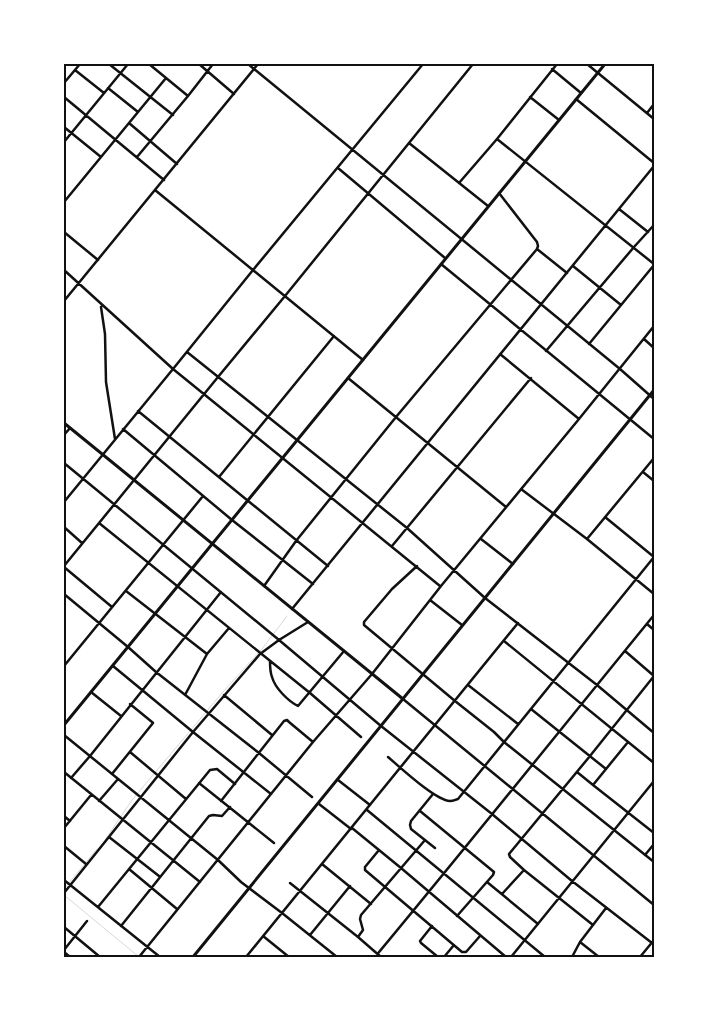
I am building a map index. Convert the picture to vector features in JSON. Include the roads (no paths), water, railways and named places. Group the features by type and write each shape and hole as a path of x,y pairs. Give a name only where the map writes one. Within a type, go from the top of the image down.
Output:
{"main road":[{"path":"64,725 605,64"},
{"path":"193,957 654,390"},
{"path":"64,423 403,699"}],"street":[{"path":"64,83 78,64"},
{"path":"109,64 173,115"},
{"path":"64,142 128,64"},
{"path":"149,64 188,96"},
{"path":"199,64 234,94"},
{"path":"137,157 213,64"},
{"path":"248,64 620,369 654,399"},
{"path":"64,301 258,64"},
{"path":"64,502 423,64"},
{"path":"112,608 64,566 473,64"},
{"path":"459,183 557,64"},
{"path":"587,64 654,119"},
{"path":"75,70 104,93"},
{"path":"552,70 581,92"},
{"path":"64,202 166,78"},
{"path":"108,88 138,112"},
{"path":"64,97 164,180"},
{"path":"530,97 558,120"},
{"path":"292,609 620,209 654,164 576,99"},
{"path":"647,113 654,104"},
{"path":"129,123 177,164"},
{"path":"64,127 101,157"},
{"path":"497,139 654,265 589,344"},
{"path":"409,144 488,206"},
{"path":"338,168 446,258"},
{"path":"155,190 363,360"},
{"path":"264,586 296,541 396,417 537,249 537,242 499,193"},
{"path":"620,209 648,232"},
{"path":"546,351 654,227"},
{"path":"64,232 98,260"},
{"path":"537,249 567,273"},
{"path":"441,264 654,439"},
{"path":"573,266 621,305"},
{"path":"64,270 173,369 441,586"},
{"path":"101,305 105,334 106,382 114,439"},
{"path":"138,957 313,742 372,674 453,571 654,326"},
{"path":"219,477 334,336"},
{"path":"644,340 654,348"},
{"path":"187,352 407,528 485,598 597,685 654,733"},
{"path":"500,354 579,419"},
{"path":"348,378 506,507"},
{"path":"392,546 531,378"},
{"path":"138,411 328,566"},
{"path":"64,435 70,428"},
{"path":"123,429 232,520 313,584"},
{"path":"586,540 654,458"},
{"path":"64,463 381,726 606,908 653,941 640,957"},
{"path":"643,472 654,481"},
{"path":"522,489 654,594"},
{"path":"64,666 203,496"},
{"path":"388,757 434,794 445,800 453,801 458,799 654,557 605,517"},
{"path":"98,523 310,693 361,737"},
{"path":"64,527 82,543"},
{"path":"480,538 513,564"},
{"path":"417,566 392,589 364,622 366,627 504,742 654,862"},
{"path":"126,591 207,654"},
{"path":"71,778 221,592"},
{"path":"64,594 156,672 312,797"},
{"path":"430,600 462,626"},
{"path":"376,956 654,616"},
{"path":"64,893 193,732 260,654 308,622"},
{"path":"246,957 518,623"},
{"path":"647,624 654,630"},
{"path":"185,695 207,654 229,628"},
{"path":"504,641 654,763"},
{"path":"270,661 275,684 298,706 344,651"},
{"path":"593,925 524,870 509,854 654,676 625,651"},
{"path":"113,666 271,794"},
{"path":"468,685 518,724"},
{"path":"91,692 121,716"},
{"path":"224,695 272,735"},
{"path":"403,699 654,904"},
{"path":"112,774 153,724 130,704"},
{"path":"531,709 606,769"},
{"path":"222,801 284,721 287,720 313,742"},
{"path":"64,735 218,860 250,889 337,957"},
{"path":"593,785 628,742"},
{"path":"130,752 186,800"},
{"path":"98,908 210,770 213,768 217,769 235,784"},
{"path":"64,772 200,882"},
{"path":"577,772 654,833"},
{"path":"99,801 118,778"},
{"path":"338,780 370,805"},
{"path":"511,957 654,781"},
{"path":"199,783 274,843"},
{"path":"434,794 411,821 410,825 411,829 435,848"},
{"path":"64,828 91,795"},
{"path":"319,804 379,850 506,957"},
{"path":"121,926 209,816 222,816 230,807"},
{"path":"367,810 545,957"},
{"path":"420,811 493,871 494,874 457,916"},
{"path":"64,816 70,821"},
{"path":"110,837 160,877"},
{"path":"358,937 363,930 360,917 425,840"},
{"path":"646,855 654,844"},
{"path":"64,846 86,864"},
{"path":"379,850 365,867 365,870 454,946 464,953 480,936"},
{"path":"322,864 370,904"},
{"path":"129,869 177,909"},
{"path":"502,894 524,870"},
{"path":"64,880 160,957"},
{"path":"487,882 538,924"},
{"path":"290,883 358,937 376,956 381,957"},
{"path":"310,935 350,886"},
{"path":"572,957 580,942 606,908"},
{"path":"70,957 64,951 87,920"},
{"path":"432,926 420,941 438,957"},
{"path":"64,927 100,957"},
{"path":"264,936 290,957"},
{"path":"580,942 599,957"},
{"path":"444,957 454,946"},
{"path":"329,957 332,953"}],"waterway":[{"path":"105,840 132,800 222,693 262,649 287,616"},
{"path":"64,889 97,849"},
{"path":"64,895 139,957"}]}
